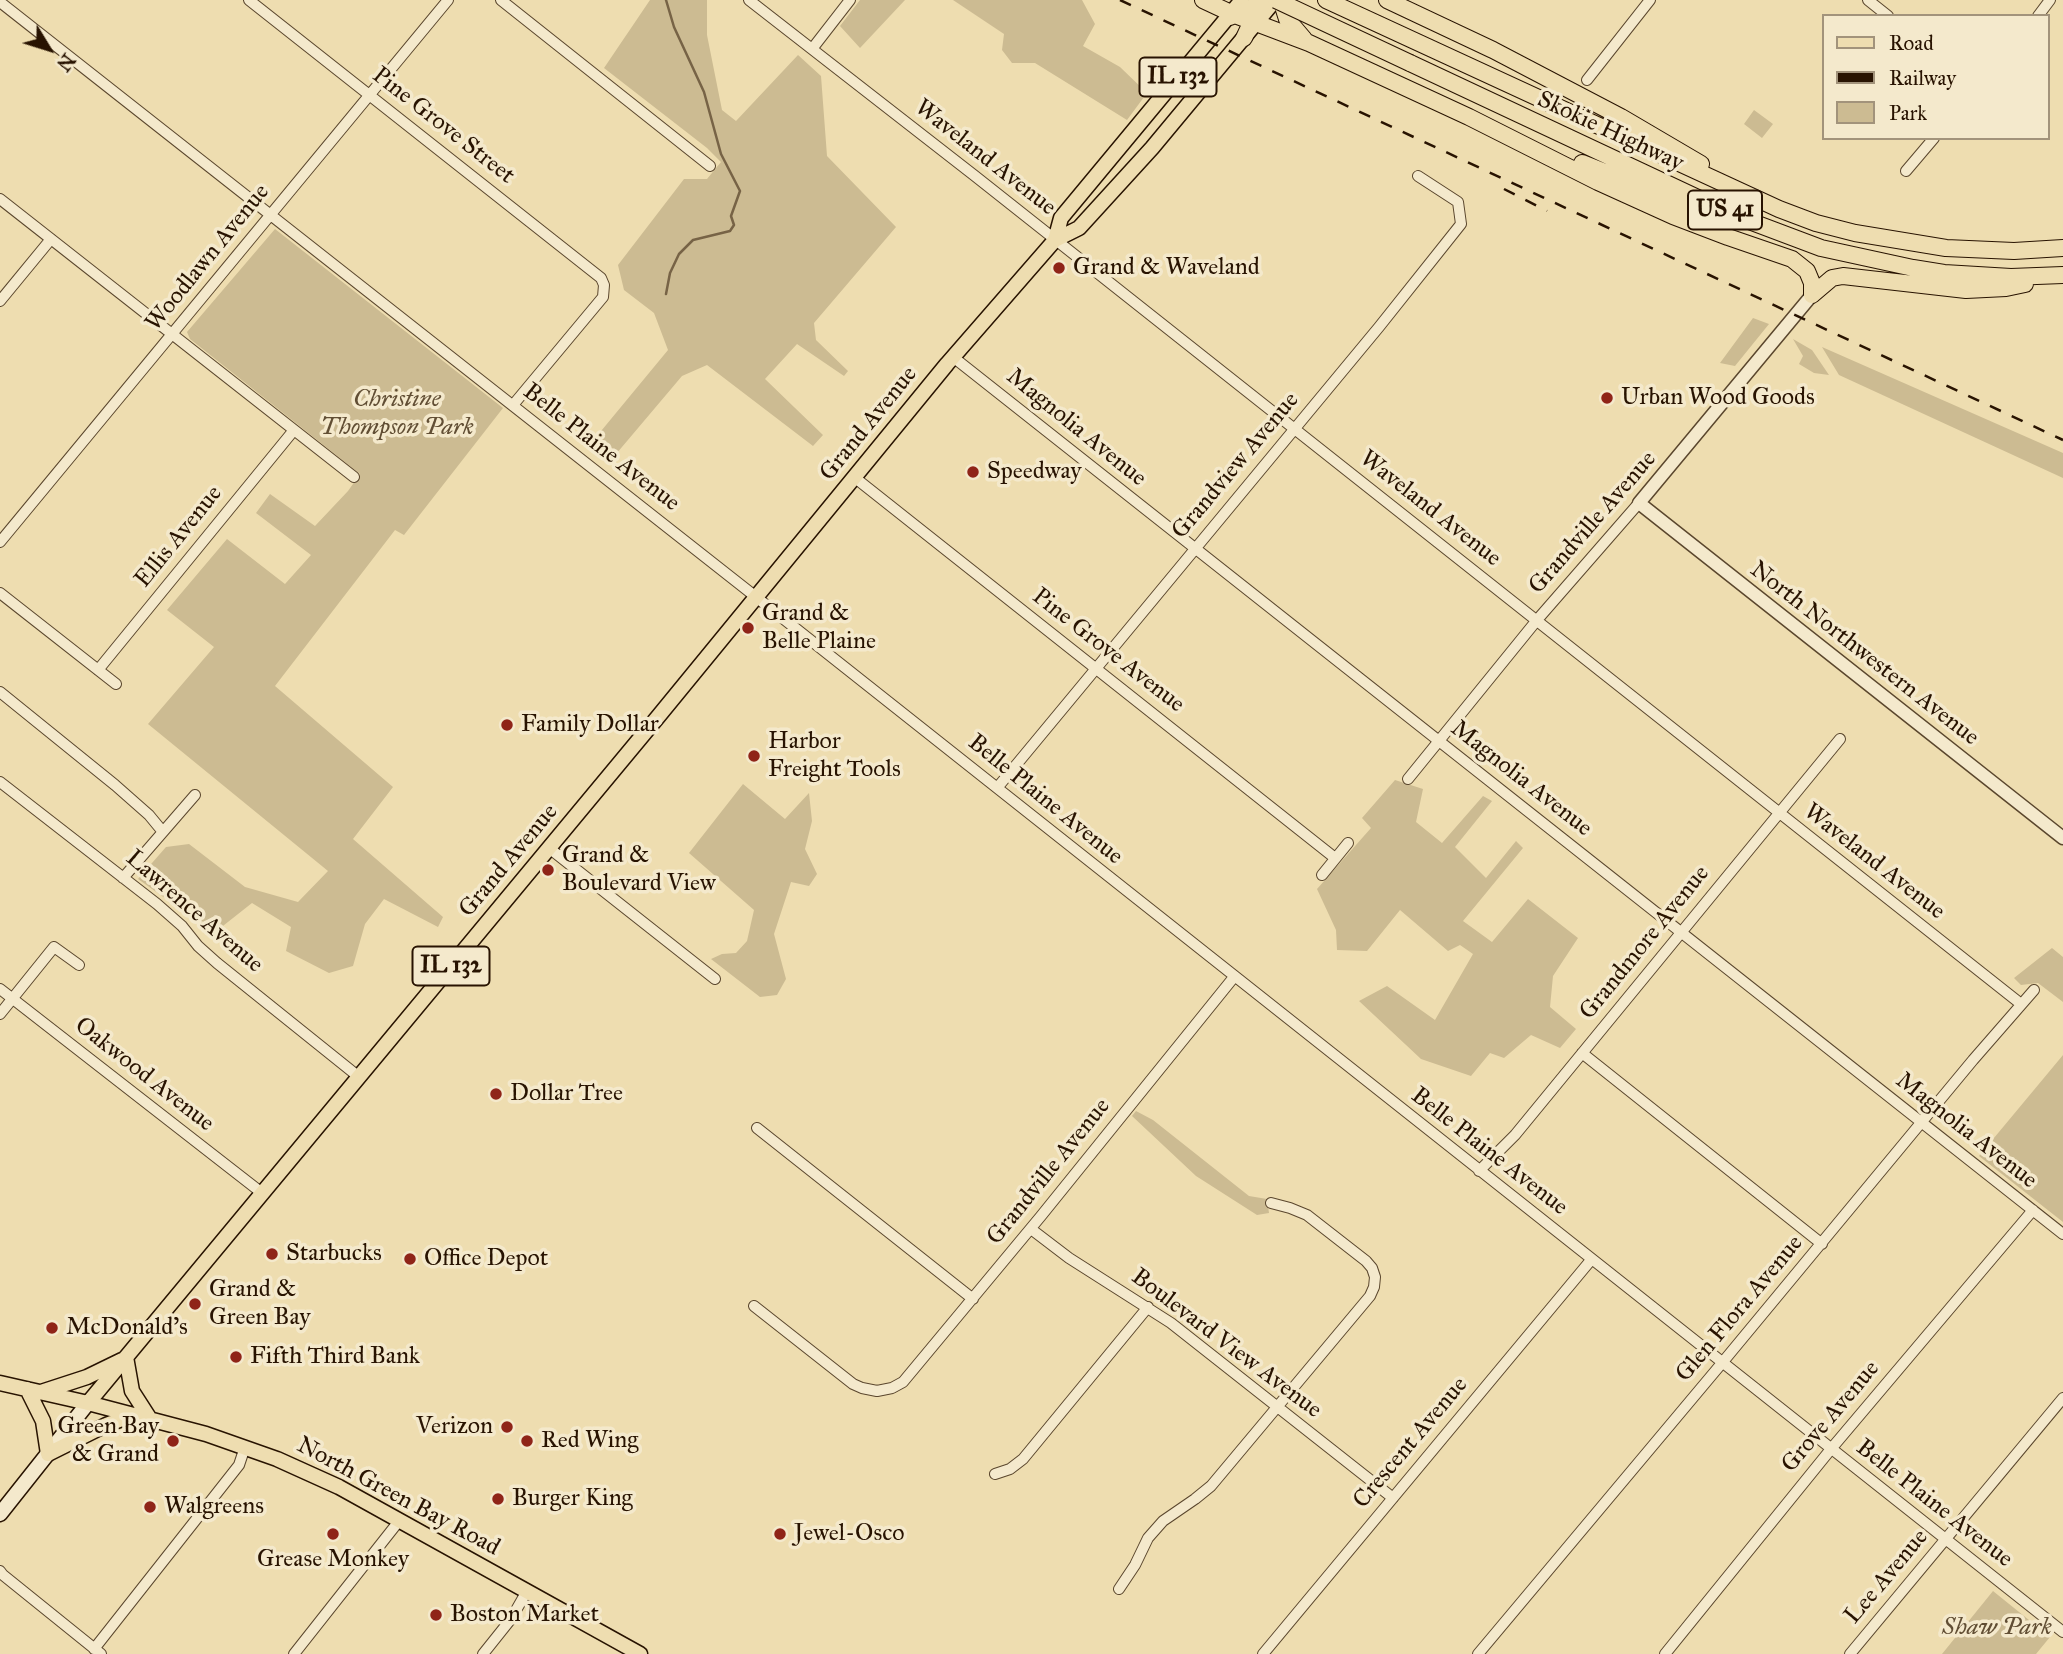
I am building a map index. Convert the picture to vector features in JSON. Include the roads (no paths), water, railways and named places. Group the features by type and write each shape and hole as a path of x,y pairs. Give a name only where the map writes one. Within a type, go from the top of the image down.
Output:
{"highway":[{"path":"1203,0 1309,43 1672,216 1792,259 1807,271 1812,283 1812,295"},
{"path":"1233,12 1270,0"},
{"path":"1244,38 1270,0"},
{"path":"1270,0 1309,43"},
{"name":"Skokie Highway","path":"1270,0 1736,216 1821,248 1944,273 2011,277 2063,276"},
{"name":"Skokie Highway","path":"1326,0 1779,209 1816,223 1855,233 1946,248 2014,251 2063,248"},
{"path":"1387,0 1493,50 1621,117 1779,209"},
{"path":"1469,117 1742,228 1780,240 1821,248"},
{"path":"1812,295 1832,278 1843,276 1966,290 2006,288 2063,276"}],"main road":[{"name":"Grand Avenue","path":"1055,240 1061,218 1233,12"},
{"name":"Grand Avenue","path":"0,1514 126,1357 953,357 1055,240 1079,228 1152,148 1244,38"},
{"path":"135,1415 106,1425 48,1454 46,1432 34,1391 87,1377 126,1357 132,1391 150,1419"},
{"name":"North Green Bay Road","path":"0,1383 206,1434 315,1476 640,1654"}],"street":[{"name":"Pine Grove Street","path":"249,0 601,278 605,290 603,297 513,405"},
{"name":"Woodlawn Avenue","path":"0,542 448,0"},
{"path":"501,0 710,166"},
{"name":"Waveland Avenue","path":"749,0 2021,1004"},
{"path":"812,49 850,0"},
{"path":"1587,80 1647,4 1634,0"},
{"path":"1868,0 1886,14"},
{"name":"Belle Plaine Avenue","path":"0,2 2063,1632"},
{"path":"1906,170 1932,140"},
{"name":"Grandview Avenue","path":"997,788 1461,224 1458,202 1418,176"},
{"path":"0,199 354,477"},
{"path":"0,301 51,239"},
{"name":"Grandville Avenue","path":"1408,779 1537,620 1812,295"},
{"name":"Magnolia Avenue","path":"953,357 2063,1234"},
{"name":"Ellis Avenue","path":"98,670 293,430"},
{"name":"Pine Grove Avenue","path":"854,477 1335,859"},
{"name":"North Northwestern Avenue","path":"1639,502 2063,838"},
{"path":"0,593 116,684"},
{"path":"0,692 115,785 149,815 163,832"},
{"name":"Grandmore Avenue","path":"1479,1171 1515,1135 1840,739"},
{"name":"Lawrence Avenue","path":"0,782 182,926 198,946 217,963 359,1077"},
{"path":"123,878 195,795"},
{"path":"1322,875 1348,843"},
{"path":"549,848 715,979"},
{"path":"0,1014 54,947 79,965"},
{"name":"Grandville Avenue","path":"754,1306 853,1384 877,1391 892,1388 908,1378 1234,977"},
{"name":"Oakwood Avenue","path":"0,989 262,1193"},
{"name":"Glen Flora Avenue","path":"1478,1654 2034,990"},
{"path":"1582,1053 1822,1244"},
{"path":"757,1128 973,1299"},
{"path":"1119,1589 1148,1538 1163,1521 1211,1486 1370,1296 1374,1287 1372,1268 1319,1222 1290,1208 1271,1203"},
{"name":"Grove Avenue","path":"1665,1654 1831,1449 2033,1210"},
{"name":"Boulevard View Avenue","path":"1031,1229 1069,1258 1148,1307 1203,1347 1393,1498"},
{"name":"Crescent Avenue","path":"1263,1654 1591,1260"},
{"path":"995,1474 1010,1469 1023,1459 1148,1307"},
{"name":"Lee Avenue","path":"1850,1654 2063,1398"},
{"path":"1,1573 98,1651 239,1465 245,1447"},
{"path":"294,1654 399,1521"},
{"path":"482,1654 511,1619 527,1591"}],"waterway":[{"path":"666,0 674,27 704,92 721,154 740,191 731,216 734,225 730,231 693,240 679,254 670,273 666,294"}],"railway":[{"path":"1120,0 2063,440"},
{"path":"1504,189 1547,211"}],"place":[{"name":"Grand & Waveland","path":"1059,268"},
{"name":"Urban Wood Goods","path":"1607,398"},
{"name":"Speedway","path":"973,472"},
{"name":"Grand & Belle Plaine","path":"748,628"},
{"name":"Family Dollar","path":"507,725"},
{"name":"Harbor Freight Tools","path":"754,756"},
{"name":"Grand & Boulevard View","path":"548,870"},
{"name":"Dollar Tree","path":"496,1094"},
{"name":"Starbucks","path":"272,1254"},
{"name":"Office Depot","path":"410,1259"},
{"name":"Grand & Green Bay","path":"195,1304"},
{"name":"McDonald's","path":"52,1328"},
{"name":"Fifth Third Bank","path":"236,1357"},
{"name":"Verizon","path":"507,1427"},
{"name":"Green Bay & Grand","path":"173,1441"},
{"name":"Red Wing","path":"527,1441"},
{"name":"Burger King","path":"498,1499"},
{"name":"Walgreens","path":"150,1507"},
{"name":"Grease Monkey","path":"333,1534"},
{"name":"Jewel-Osco","path":"780,1534"},
{"name":"Boston Market","path":"436,1615"}],"park label":[{"name":"Christine Thompson Park","path":"397,414"},
{"name":"Shaw Park","path":"1997,1628"}]}
